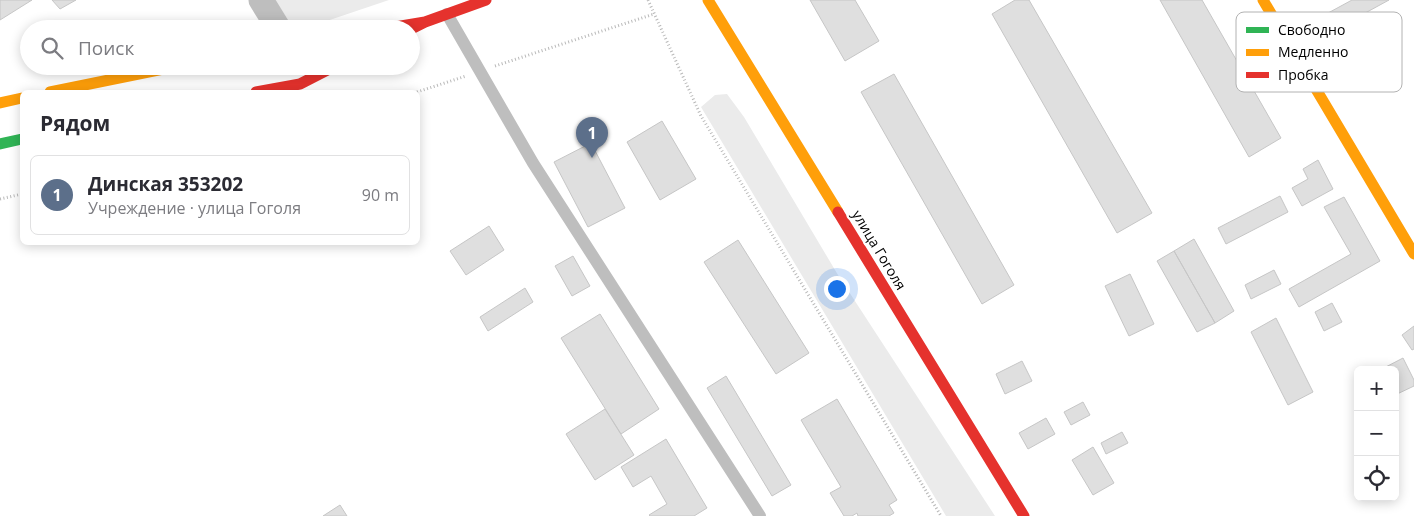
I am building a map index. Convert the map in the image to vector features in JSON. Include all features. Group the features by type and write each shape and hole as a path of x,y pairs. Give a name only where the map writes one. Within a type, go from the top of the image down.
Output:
{"street":[{"path":"261,0 273,20"},
{"path":"420,24 486,0"},
{"name":"улица Гоголя","path":"708,0 1024,516"},
{"path":"1263,0 1270,12"},
{"path":"420,23 425,22"},
{"path":"60,90 134,75"},
{"path":"267,90 300,84 318,75"},
{"path":"1318,92 1414,254"},
{"path":"0,103 20,98"},
{"path":"0,144 20,139"}],"lane":[{"path":"447,14 533,163 760,516"}],"path":[{"path":"648,0 701,116 941,516"},
{"path":"420,91 654,14"},
{"path":"0,199 20,194"}],"shaded area":[{"path":"275,0 389,0 330,20 288,20"},
{"path":"727,94 744,117 838,275 995,516 946,516 701,107 715,95"}],"building":[{"path":"0,0 32,0 0,20"},
{"path":"52,0 76,0 60,9"},
{"path":"810,0 855,0 879,41 845,61"},
{"path":"1015,0 1029,0 1152,213 1117,233 992,14"},
{"path":"1160,0 1202,0 1236,59 1236,92 1255,92 1281,138 1249,157"},
{"path":"1352,0 1389,0 1367,12 1330,12"},
{"path":"894,74 1014,285 982,304 861,92"},
{"path":"662,121 696,179 660,200 627,142"},
{"path":"591,143 625,208 588,227 554,162"},
{"path":"1318,160 1333,189 1302,206 1292,188 1308,179 1303,169"},
{"path":"1280,196 1288,212 1226,244 1218,228"},
{"path":"1344,197 1380,261 1299,307 1289,289 1351,254 1324,207"},
{"path":"489,226 504,250 466,275 450,251"},
{"path":"1194,239 1234,311 1215,323 1174,251"},
{"path":"738,240 809,353 776,374 704,262"},
{"path":"1174,251 1215,323 1197,332 1157,261"},
{"path":"573,256 590,286 572,296 555,266"},
{"path":"1274,270 1281,284 1251,299 1245,285"},
{"path":"1130,274 1154,324 1129,336 1105,286"},
{"path":"525,288 533,302 488,331 480,317"},
{"path":"1332,303 1342,322 1324,331 1315,312"},
{"path":"600,314 659,409 621,434 561,338"},
{"path":"1276,318 1313,392 1288,405 1251,332"},
{"path":"1414,326 1414,349 1412,350 1402,335"},
{"path":"1403,358 1414,380 1414,386 1399,393 1399,366 1388,366"},
{"path":"1022,361 1032,381 1005,394 996,374"},
{"path":"726,376 791,485 772,496 707,388"},
{"path":"837,399 897,500 889,505 894,513 889,516 858,516 857,513 852,516 844,516 830,493 841,487 801,420"},
{"path":"1083,402 1090,415 1071,425 1064,412"},
{"path":"605,409 634,455 595,480 566,434"},
{"path":"1046,418 1055,434 1028,449 1019,433"},
{"path":"1122,432 1128,443 1106,454 1101,443"},
{"path":"666,439 707,508 694,516 650,516 667,504 651,476 633,487 621,467"},
{"path":"1093,447 1114,483 1093,495 1072,460"},
{"path":"340,505 347,516 323,516"}],"traffic: fast":[{"path":"0,144 20,139"}],"traffic: slow":[{"path":"708,0 838,212"},
{"path":"1263,0 1270,12"},
{"path":"60,90 134,75"},
{"path":"1318,92 1414,254"},
{"path":"0,103 20,98"}],"traffic: jam":[{"path":"420,24 486,0"},
{"path":"420,23 425,22"},
{"path":"267,90 300,84 318,75"},
{"path":"838,212 1024,516"}],"place":[{"name":"Динская 353202","path":"592,158"}]}
